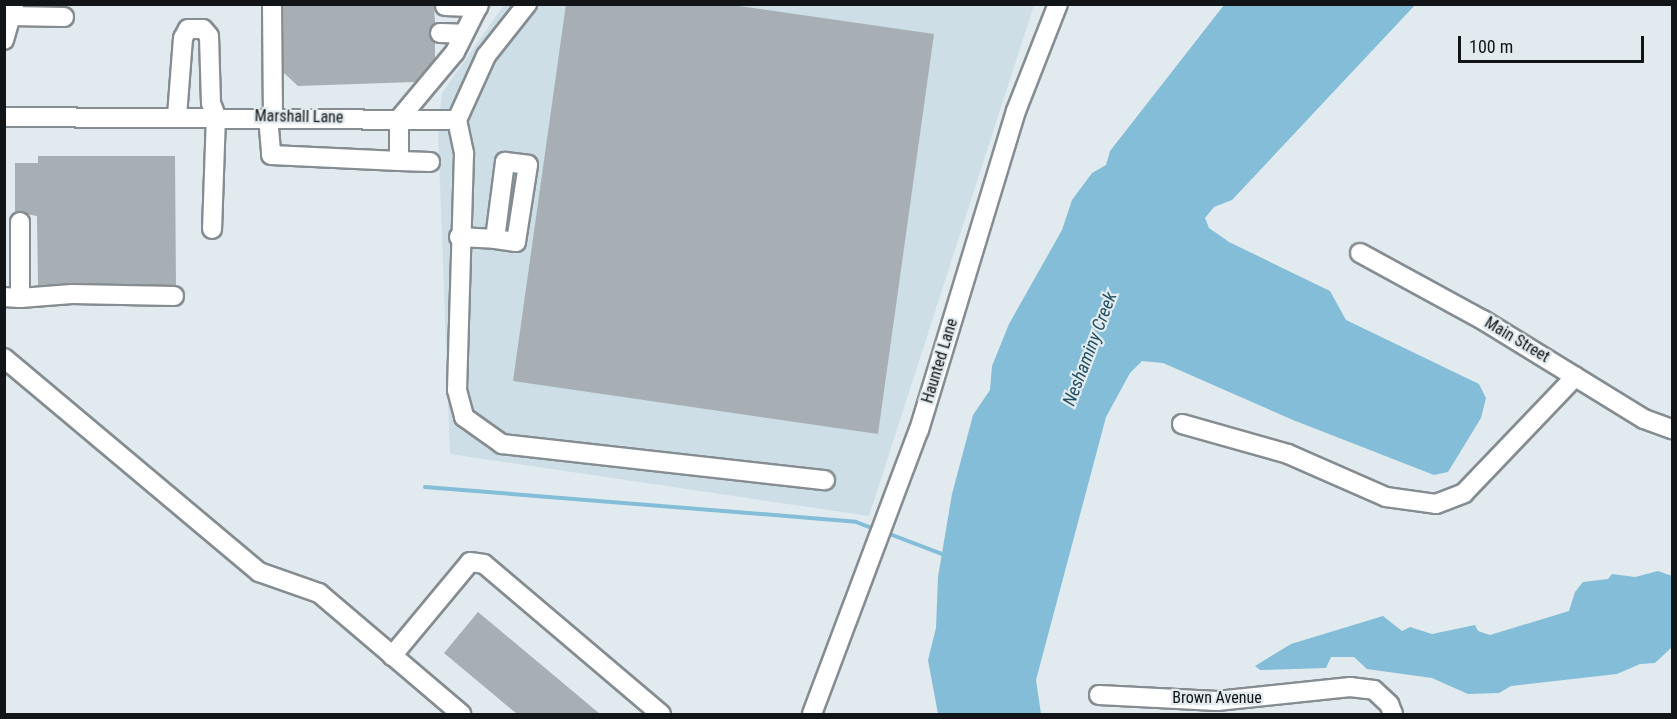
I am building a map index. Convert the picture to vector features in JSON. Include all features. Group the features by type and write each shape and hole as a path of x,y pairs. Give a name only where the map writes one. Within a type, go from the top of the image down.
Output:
{"street":[{"path":"272,4 271,155 430,162"},
{"path":"527,4 486,56 457,120 464,154 459,237 459,405 464,417 492,440 825,480"},
{"name":"Haunted Lane","path":"812,714 919,430 1016,111 1058,4"},
{"path":"399,161 399,119 435,79 479,6 445,6"},
{"path":"4,40 12,10 64,17"},
{"path":"177,116 183,38 194,27 209,36 211,103 216,116 212,229"},
{"path":"440,33 463,34"},
{"name":"Marshall Lane","path":"4,117 216,116 457,120"},
{"path":"20,222 12,297 72,294 174,296"},
{"path":"459,237 495,239"},
{"name":"Main Street","path":"1360,253 1483,320 1644,419 1672,429"},
{"path":"4,358 259,573 319,593 461,714"},
{"path":"1182,423 1288,454 1386,497 1436,504 1464,493 1575,376"},
{"path":"392,656 470,562 484,564 661,714"},
{"name":"Brown Avenue","path":"1099,695 1217,701 1350,687 1374,690 1389,704 1393,714"}],"shaded area":[{"path":"504,5 1034,5 869,516 450,454 438,129 442,93"}],"water":[{"name":"Neshaminy Creek","path":"1224,5 1415,5 1232,200 1214,207 1205,218 1209,228 1229,242 1330,291 1346,320 1479,384 1486,398 1481,418 1448,472 1434,475 1293,420 1163,363 1142,361 1130,373 1106,417 1036,680 1041,714 938,714 928,660 936,628 938,577 952,494 973,415 990,390 992,366 1009,324 1062,230 1072,200 1092,173 1106,165 1110,151"},
{"path":"1658,571 1672,576 1672,647 1655,663 1640,664 1617,674 1511,686 1499,693 1468,694 1432,678 1367,669 1354,657 1331,657 1326,668 1260,670 1255,666 1291,644 1383,616 1402,631 1410,627 1432,634 1475,625 1478,631 1490,635 1569,611 1575,592 1583,582 1608,579 1612,574 1635,577"}],"building":[{"path":"283,4 434,4 435,23 429,33 435,43 435,59 415,82 298,86 284,73"},
{"path":"566,4 725,4 934,34 878,434 513,381"},
{"path":"38,156 175,156 176,285 38,285 37,216 15,212 15,163 38,163"},
{"path":"478,612 600,714 517,714 444,653"}],"waterway":[{"path":"425,487 856,522 877,530"},
{"path":"887,533 945,555"}]}
